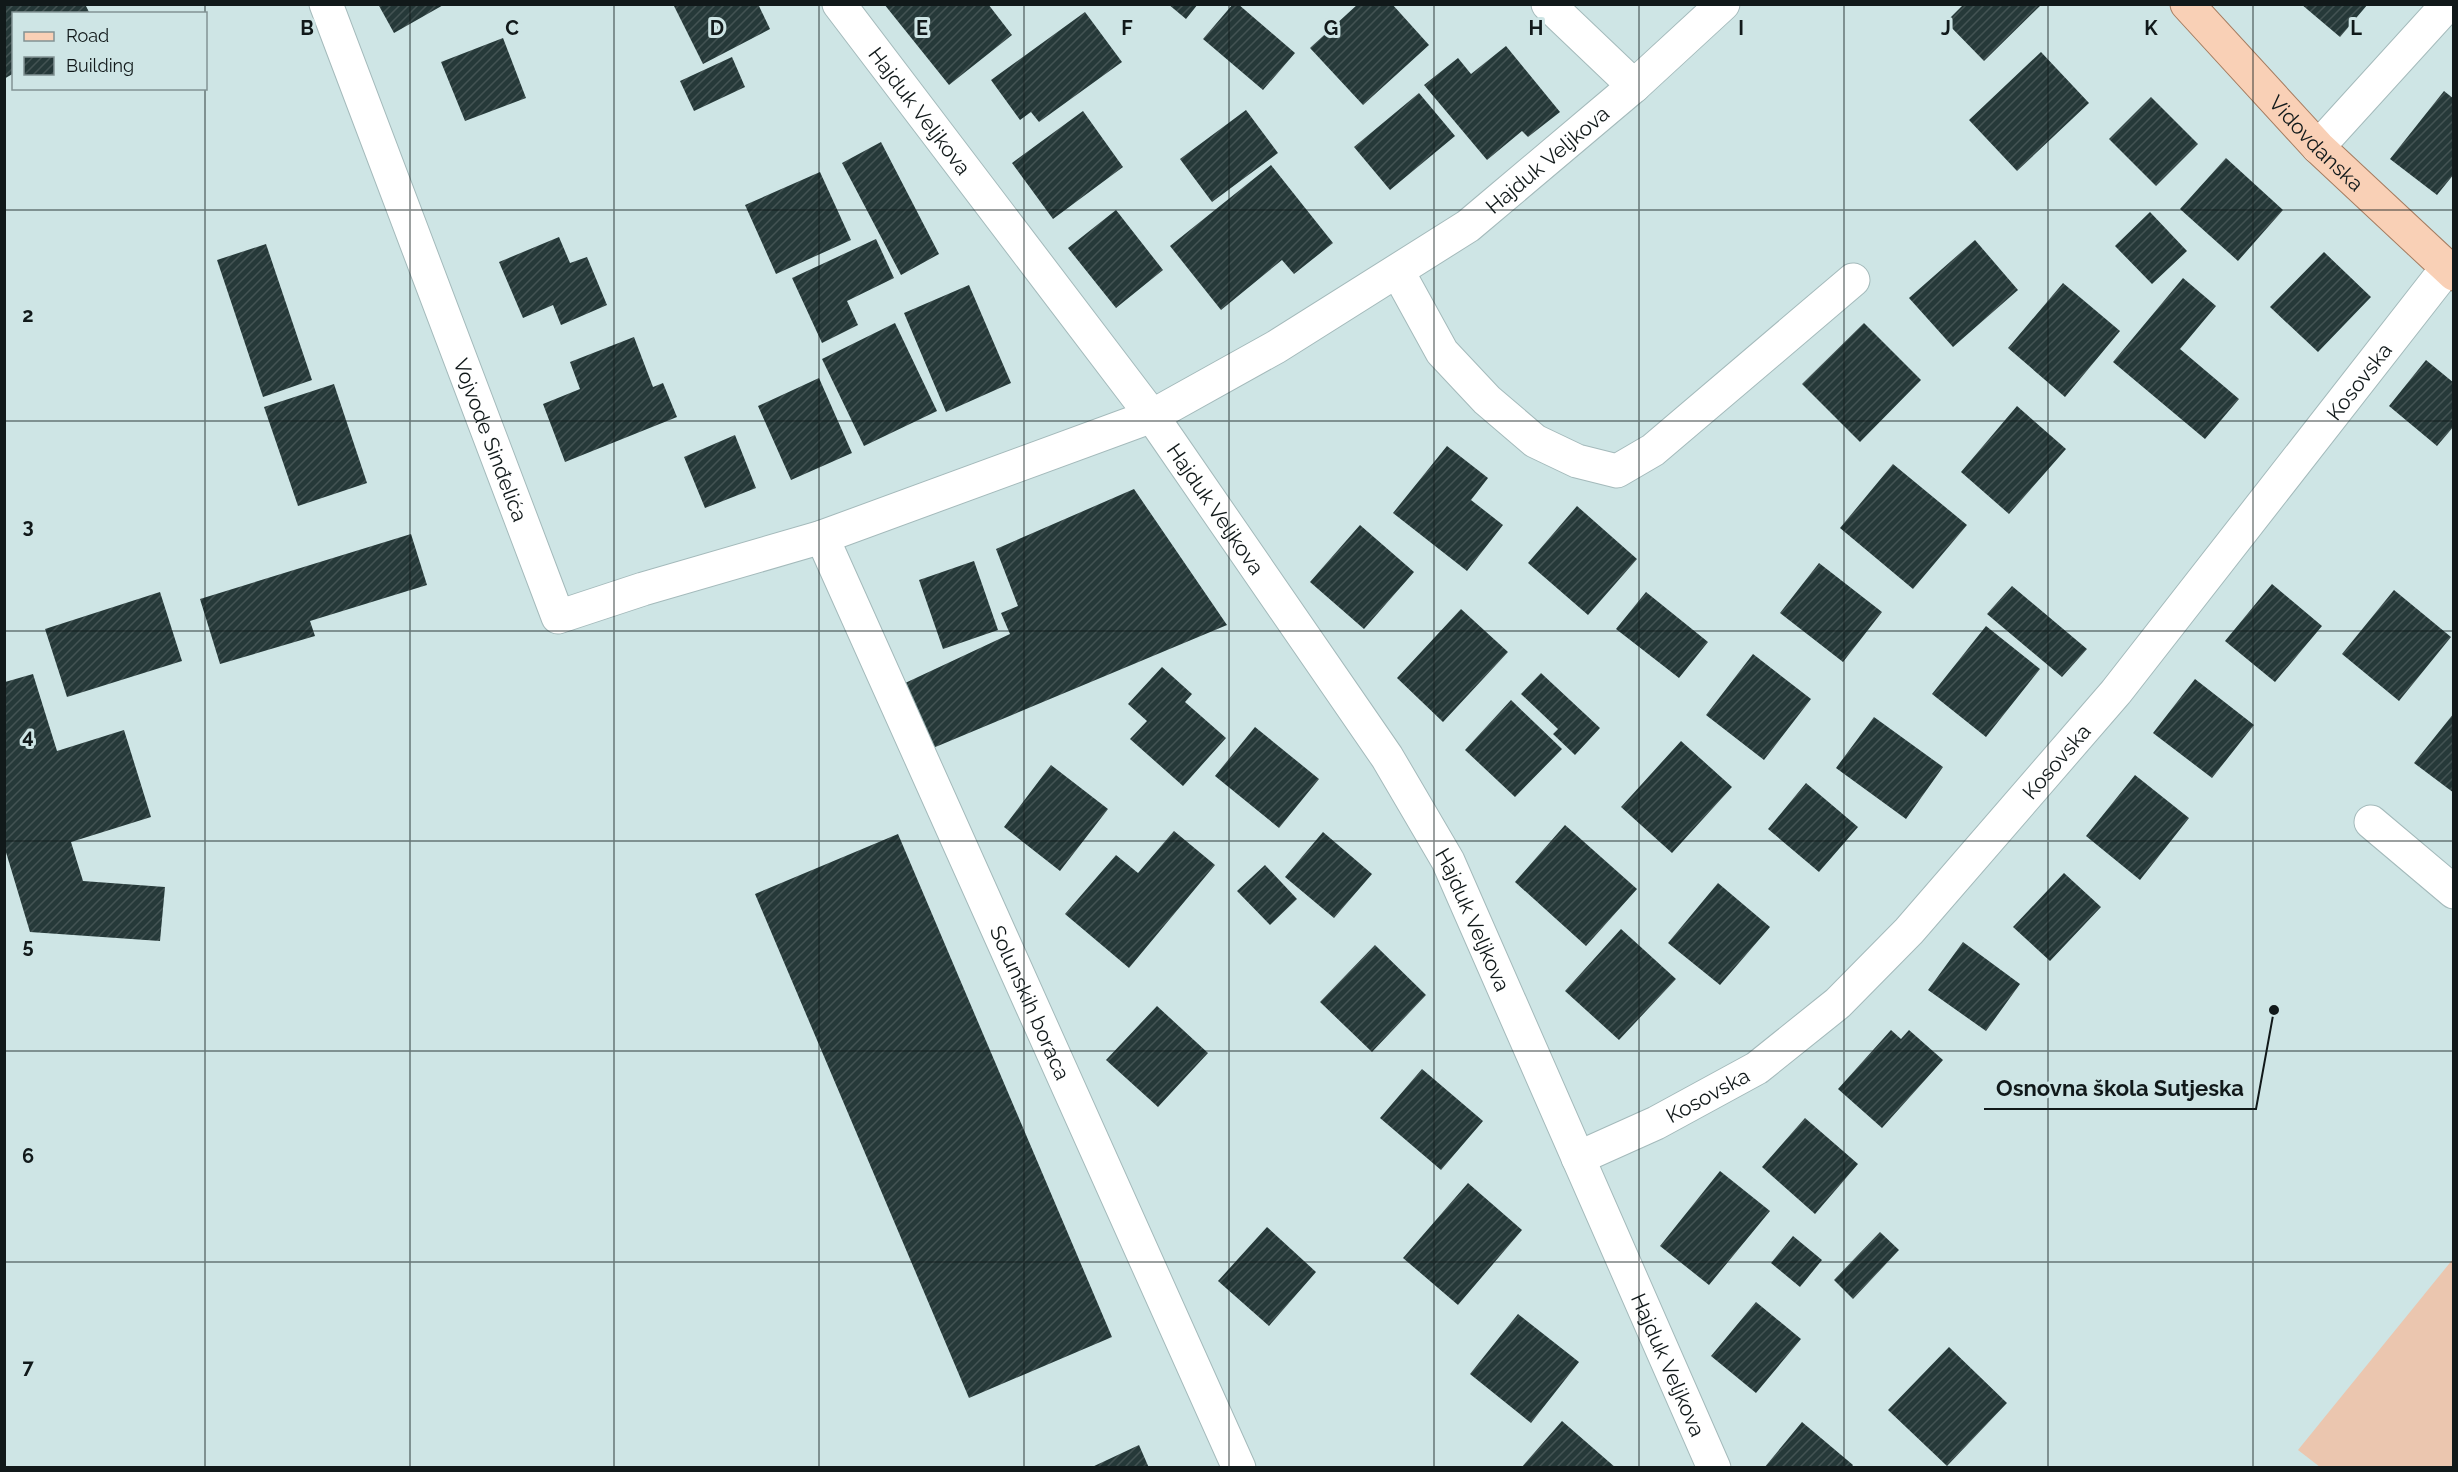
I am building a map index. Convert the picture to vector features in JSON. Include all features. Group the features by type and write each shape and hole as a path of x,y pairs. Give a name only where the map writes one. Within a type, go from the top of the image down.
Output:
{"main road":[{"name":"Vidovdanska","path":"2187,4 2318,147 2450,271"}],"street":[{"name":"Vojvode Sinđelića","path":"326,4 558,617 644,589 822,537"},
{"name":"Hajduk Veljkova","path":"839,4 1152,416 1387,757 1448,861 1714,1467"},
{"path":"1548,4 1634,86"},
{"name":"Hajduk Veljkova","path":"822,537 1152,416 1276,347 1468,226 1634,86 1723,4"},
{"path":"2318,147 2448,4"},
{"name":"Kosovska","path":"1578,1158 1656,1123 1757,1068 1838,1003 1909,931 2116,693 2450,271"},
{"path":"1398,272 1442,352 1487,400 1535,441 1577,461 1617,471 1653,450 1852,280"},
{"name":"Solunskih boraca","path":"822,537 1239,1467"},
{"path":"2371,822 2454,892"}],"shaded area":[{"path":"2453,1259 2453,1465 2451,1468 2320,1467 2298,1450"}],"building":[{"path":"4,4 85,4 89,12 12,12 12,74 4,79"},
{"path":"378,4 445,4 394,33"},
{"path":"673,4 758,4 770,29 703,64"},
{"path":"884,4 988,4 1012,35 949,85"},
{"path":"1168,4 1198,4 1186,19"},
{"path":"1233,4 1238,4 1295,53 1263,90 1203,39"},
{"path":"1358,4 1392,4 1429,45 1363,105 1310,48"},
{"path":"1964,4 2042,4 1984,61 1946,22"},
{"path":"2301,4 2368,4 2340,37"},
{"path":"1085,12 1122,62 1039,122 1031,112 1020,120 991,80"},
{"path":"503,38 526,98 465,121 441,62"},
{"path":"1506,46 1560,112 1528,137 1522,131 1487,160 1424,85 1458,58 1471,74"},
{"path":"2041,52 2089,103 2017,171 1969,120"},
{"path":"732,57 745,87 694,111 680,81"},
{"path":"2444,91 2454,99 2454,174 2437,195 2390,159"},
{"path":"1419,93 1455,136 1390,190 1354,147"},
{"path":"2151,97 2198,144 2156,186 2109,139"},
{"path":"1246,110 1278,153 1212,202 1180,159"},
{"path":"1083,111 1123,167 1053,219 1012,163"},
{"path":"881,142 939,254 901,275 842,163"},
{"path":"2226,158 2283,210 2238,261 2180,209"},
{"path":"1271,165 1333,243 1294,274 1282,260 1221,310 1170,246"},
{"path":"820,172 851,240 776,274 745,205"},
{"path":"1116,210 1163,270 1116,308 1068,248"},
{"path":"2150,212 2187,251 2152,284 2115,246"},
{"path":"559,237 570,263 587,257 607,305 561,325 553,305 523,318 499,262"},
{"path":"876,239 894,278 847,301 858,325 822,343 792,278"},
{"path":"1975,240 2018,290 1953,347 1909,298"},
{"path":"266,244 312,380 263,397 217,260"},
{"path":"2324,252 2371,297 2318,352 2270,307"},
{"path":"2183,278 2216,306 2180,349 2239,399 2205,439 2113,362"},
{"path":"2063,283 2120,331 2065,397 2008,348"},
{"path":"969,285 1011,383 946,412 904,313"},
{"path":"895,323 937,411 864,446 822,359"},
{"path":"1864,323 1921,380 1860,442 1802,384"},
{"path":"634,337 653,387 663,383 677,417 565,462 543,404 580,389 570,362"},
{"path":"2426,360 2454,383 2454,426 2437,446 2389,406"},
{"path":"819,378 852,453 791,480 758,406"},
{"path":"334,384 367,483 298,506 264,407"},
{"path":"2017,406 2066,449 2009,514 1961,472"},
{"path":"735,435 756,488 705,508 684,457"},
{"path":"1447,446 1488,478 1471,500 1503,525 1467,571 1393,513"},
{"path":"1893,464 1967,525 1913,589 1840,528"},
{"path":"1134,489 1227,625 933,748 903,684 1010,634 1001,613 1018,606 996,549"},
{"path":"1577,506 1637,559 1588,615 1528,563"},
{"path":"1360,525 1414,572 1364,629 1310,582"},
{"path":"411,534 427,585 310,621 315,636 220,664 200,599"},
{"path":"974,561 998,630 943,649 919,580"},
{"path":"1819,563 1882,612 1843,662 1780,613"},
{"path":"2272,584 2322,626 2275,682 2225,641"},
{"path":"2012,586 2087,649 2062,677 1987,614"},
{"path":"2394,590 2451,637 2399,701 2342,654"},
{"path":"160,592 182,661 67,697 45,629"},
{"path":"1646,592 1708,642 1679,678 1616,629"},
{"path":"1461,609 1508,652 1443,722 1397,678"},
{"path":"1986,626 2040,669 1986,737 1932,694"},
{"path":"1753,654 1811,699 1764,760 1706,715"},
{"path":"1162,667 1192,694 1185,702 1226,738 1183,786 1130,739 1147,721 1128,704"},
{"path":"1541,673 1600,728 1575,755 1553,734 1558,729 1521,694"},
{"path":"33,674 57,751 124,730 151,817 71,842 83,881 165,887 160,941 30,932 5,849 5,682"},
{"path":"2195,679 2254,725 2212,778 2153,733"},
{"path":"1511,700 1562,749 1515,797 1465,750"},
{"path":"2454,713 2454,793 2414,763"},
{"path":"1874,717 1943,767 1906,819 1836,768"},
{"path":"1255,727 1319,779 1279,828 1215,776"},
{"path":"1681,741 1732,787 1672,853 1621,807"},
{"path":"1051,765 1108,809 1060,871 1004,827"},
{"path":"2135,775 2189,818 2140,880 2086,836"},
{"path":"1806,783 1858,827 1819,872 1768,829"},
{"path":"1565,825 1637,889 1586,946 1515,882"},
{"path":"1174,831 1215,865 1129,968 1065,914 1116,855 1138,873"},
{"path":"1323,832 1372,874 1334,918 1285,877"},
{"path":"898,834 1112,1337 969,1398 755,894"},
{"path":"1265,865 1297,899 1270,925 1237,891"},
{"path":"2064,873 2101,907 2050,961 2013,927"},
{"path":"1718,883 1770,927 1720,985 1668,943"},
{"path":"1621,929 1676,979 1619,1040 1565,991"},
{"path":"1963,942 2020,984 1986,1031 1928,990"},
{"path":"1375,945 1426,995 1372,1052 1320,1002"},
{"path":"1157,1006 1208,1053 1158,1107 1106,1060"},
{"path":"1891,1030 1901,1039 1909,1030 1943,1060 1882,1128 1838,1089"},
{"path":"1422,1069 1483,1121 1441,1170 1380,1118"},
{"path":"1805,1118 1858,1164 1815,1214 1762,1167"},
{"path":"1720,1171 1770,1211 1709,1285 1660,1246"},
{"path":"1468,1183 1522,1230 1458,1305 1403,1258"},
{"path":"1267,1227 1316,1272 1269,1326 1218,1281"},
{"path":"1880,1232 1899,1250 1853,1299 1834,1280"},
{"path":"1793,1236 1822,1260 1800,1287 1771,1263"},
{"path":"1756,1302 1801,1339 1756,1393 1711,1356"},
{"path":"1518,1314 1579,1362 1531,1423 1470,1374"},
{"path":"1949,1347 2007,1403 1947,1466 1888,1410"},
{"path":"1562,1421 1616,1468 1521,1468"},
{"path":"1802,1422 1853,1465 1851,1468 1764,1468"},
{"path":"1139,1445 1149,1468 1090,1468"}],"place":[{"name":"Osnovna škola Sutjeska","path":"2274,1010"}]}
